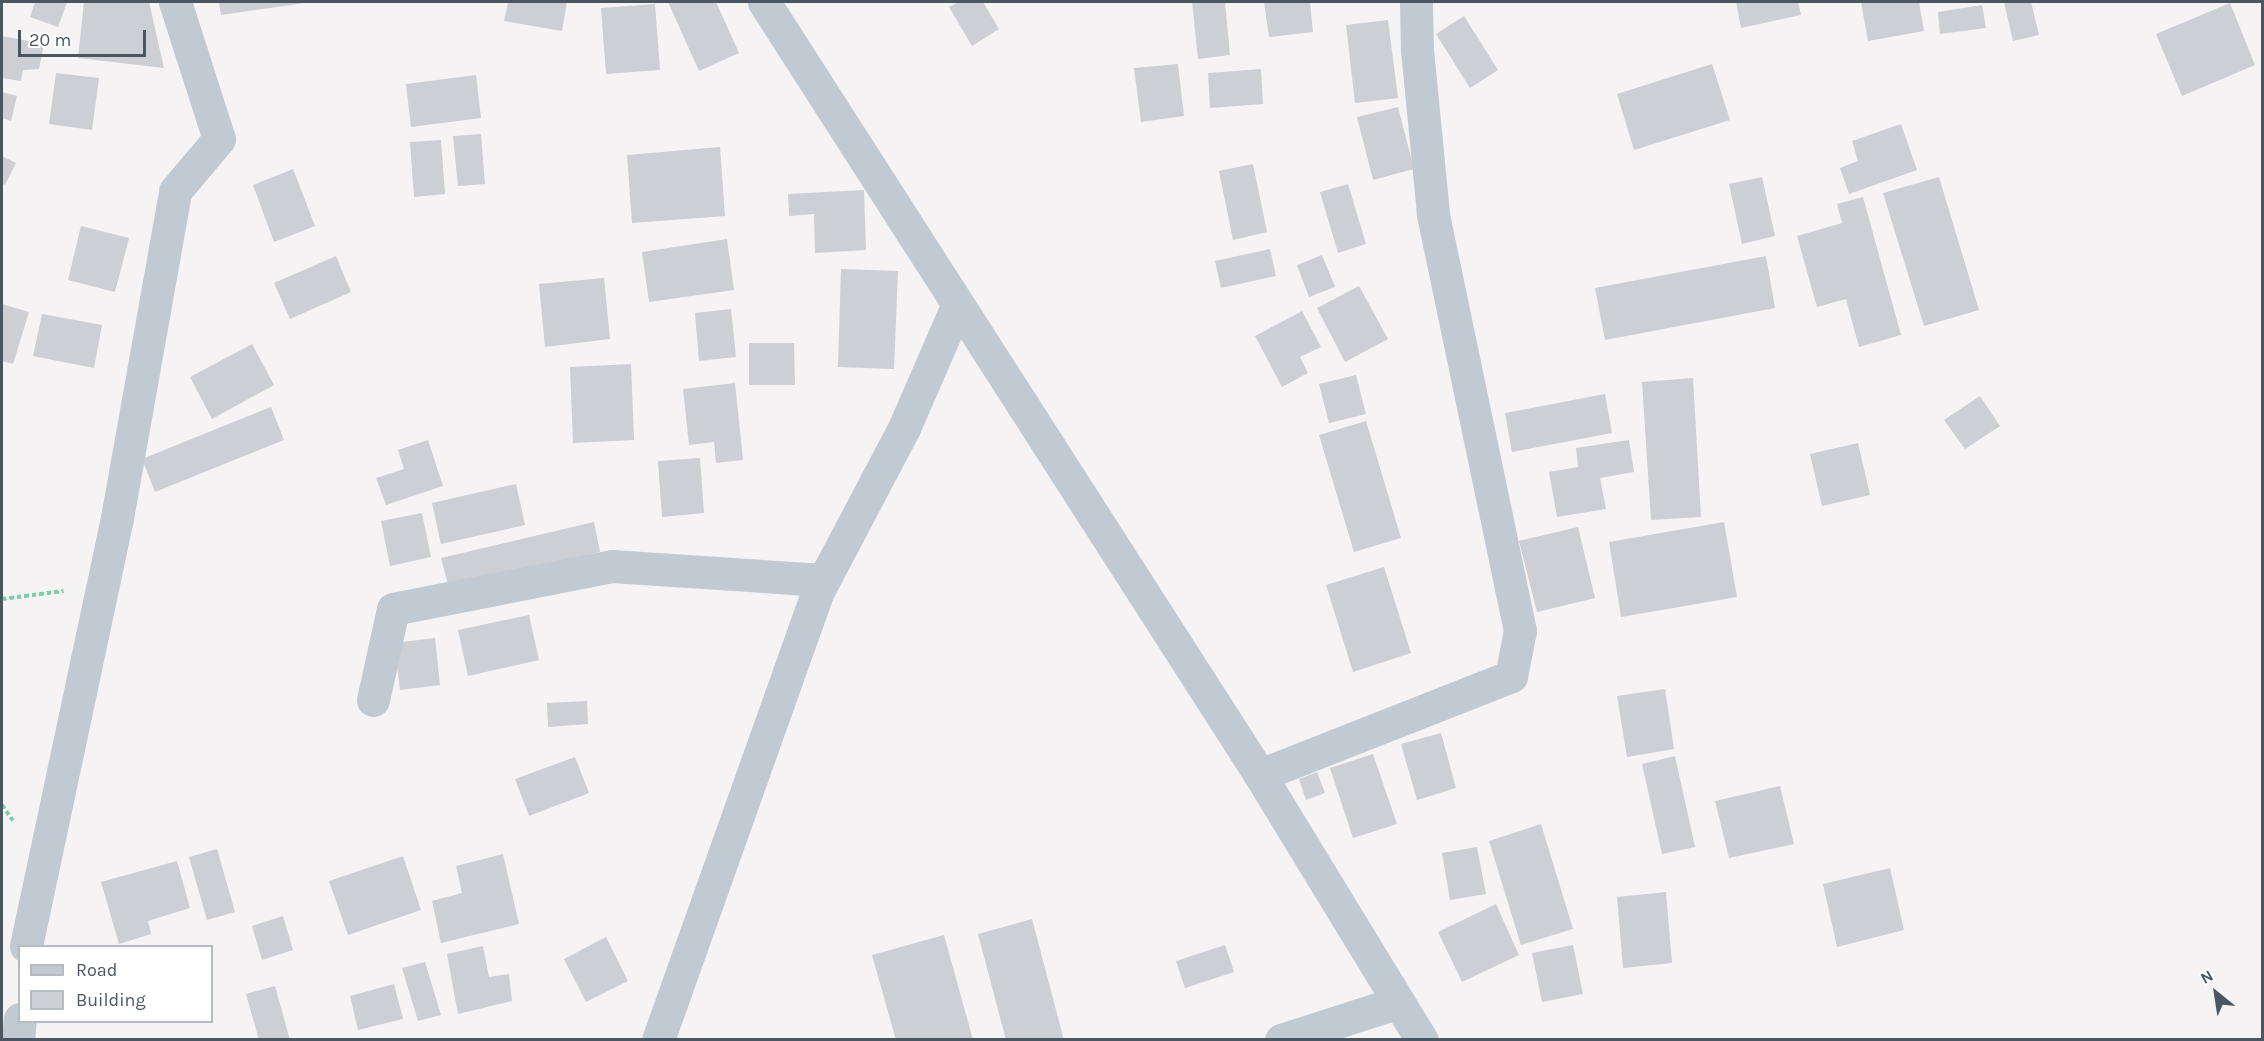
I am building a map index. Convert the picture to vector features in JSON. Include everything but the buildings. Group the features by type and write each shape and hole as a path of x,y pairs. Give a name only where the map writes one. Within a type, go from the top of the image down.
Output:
{"street":[{"path":"26,945 103,586 175,191 219,139 175,2"},
{"path":"764,2 846,124 957,306 1260,775 1396,1003 1422,1040"},
{"path":"1260,775 1511,676 1520,632 1433,213 1417,51 1416,2"},
{"path":"658,1040 824,580 904,428 957,306"},
{"path":"374,700 393,609 612,566 824,580"},
{"path":"1281,1040 1396,1003"},
{"path":"18,1040 20,1023"}],"path":[{"path":"2,599 103,586"}]}
